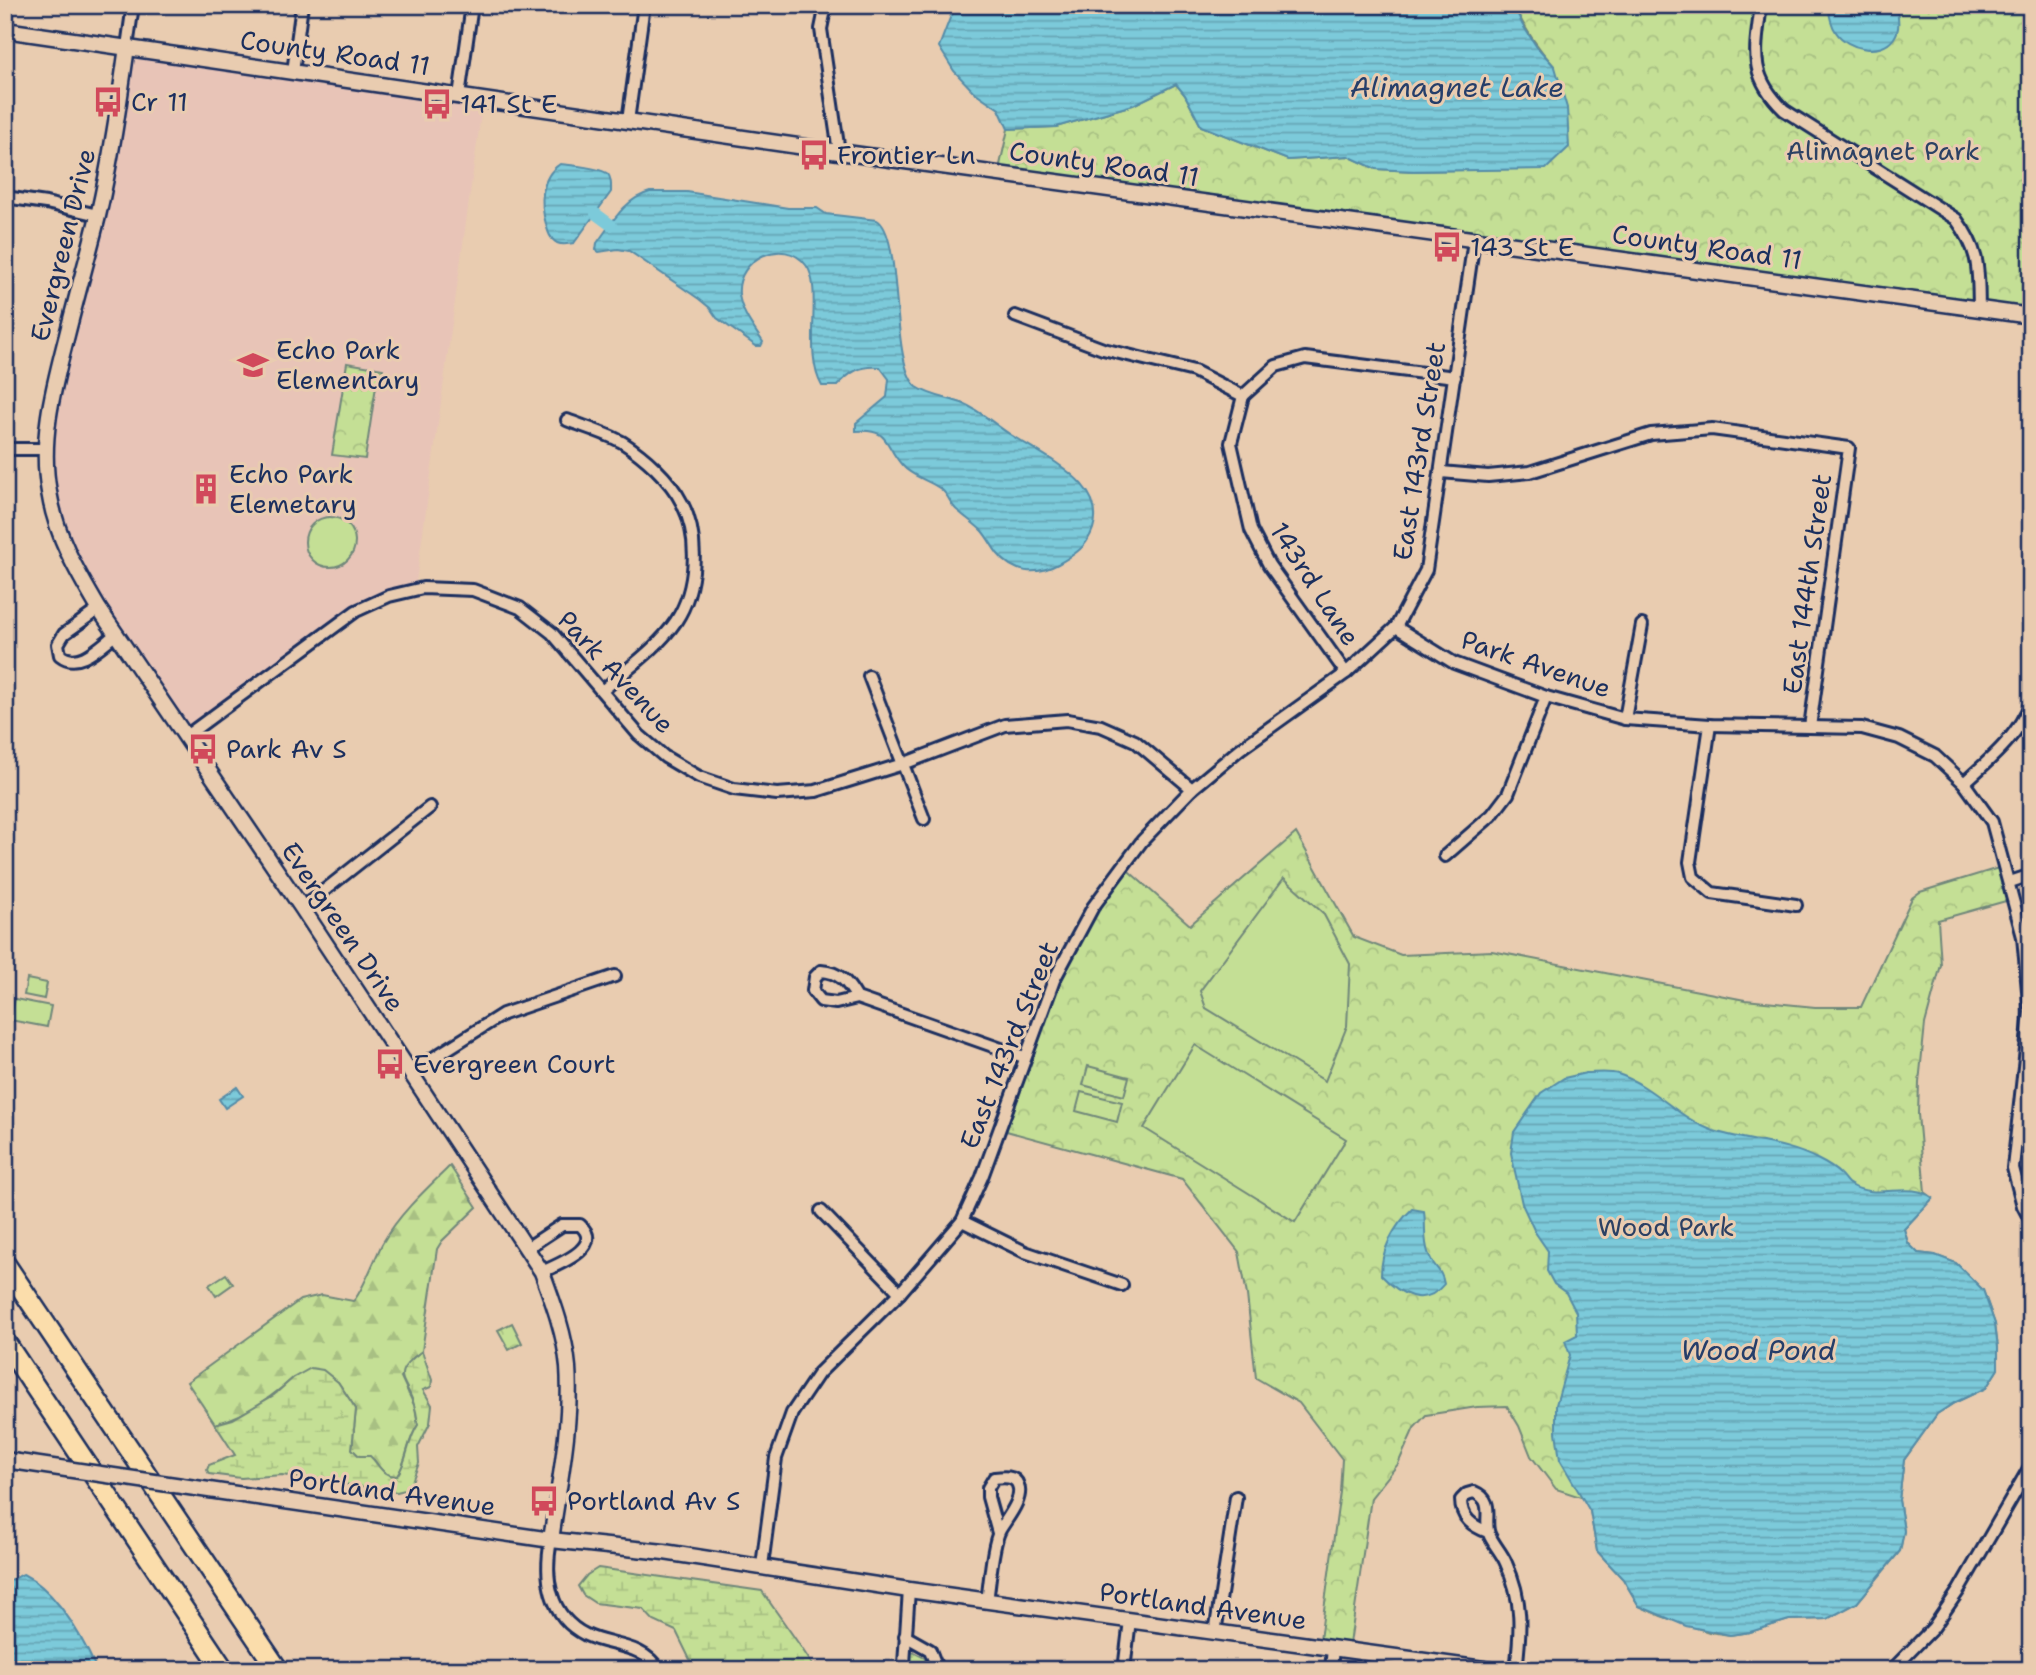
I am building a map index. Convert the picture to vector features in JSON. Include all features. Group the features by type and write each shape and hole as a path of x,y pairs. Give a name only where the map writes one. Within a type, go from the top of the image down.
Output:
{"highway":[{"path":"5,1264 278,1670"},
{"path":"5,1342 224,1670"}],"street":[{"path":"127,47 134,5"},
{"path":"293,72 302,5"},
{"path":"459,96 471,5"},
{"path":"628,121 644,5"},
{"path":"826,5 821,29 839,152"},
{"path":"1761,5 1755,46 1758,74 1769,95 1784,110 1956,219 1970,239 1977,260 1979,310"},
{"name":"County Road 11","path":"5,30 839,152 2031,316"},
{"name":"Evergreen Drive","path":"127,47 115,134 98,215 50,399 45,449 48,492 60,536 76,571 99,609 302,908 542,1272 558,1318 568,1365 568,1420 551,1540"},
{"path":"5,197 98,215"},
{"name":"East 143rd Street","path":"762,1566 776,1458 792,1413 819,1373 900,1293 961,1222 982,1177 1054,980 1093,907 1142,841 1192,789 1240,749 1346,673 1396,627 1426,570 1474,240"},
{"path":"1015,316 1103,349 1194,371 1243,396 1276,366 1305,358 1455,377"},
{"name":"143rd Lane","path":"1243,396 1231,443 1251,530 1269,565 1346,673"},
{"path":"567,420 621,442 659,472 682,503 694,543 692,584 677,620 657,644 602,691"},
{"name":"East 144th Street","path":"1441,472 1488,476 1530,472 1651,433 1712,429 1849,448 1810,727"},
{"path":"5,449 45,449"},
{"name":"Park Avenue","path":"186,736 356,611 389,596 423,588 473,590 520,608 552,633 639,735 665,757 699,777 734,789 777,794 816,791 903,764 1005,725 1067,720 1101,726 1135,741 1192,789"},
{"path":"99,609 64,634 58,644 60,655 67,661 79,661 116,634"},
{"path":"1625,719 1642,625"},
{"name":"Park Avenue","path":"1396,627 1454,663 1546,697 1625,719 1710,725 1810,727"},
{"path":"869,676 924,819"},
{"path":"1444,856 1492,815 1508,794 1546,697"},
{"path":"1964,783 2011,739 2031,702"},
{"path":"1710,725 1690,862 1693,877 1712,893 1796,905"},
{"path":"1810,727 1862,728 1899,737 1935,756 1964,783 1992,822 2023,937 2030,1012 2012,1168 2022,1206 2031,1221"},
{"path":"302,908 430,807"},
{"path":"2010,882 2031,875"},
{"path":"411,1072 503,1014 615,976"},
{"path":"858,998 1024,1056"},
{"path":"821,1211 900,1293"},
{"path":"961,1222 1025,1252 1122,1284"},
{"path":"527,1248 562,1225 580,1224 586,1230 588,1238 585,1247 569,1259 542,1272"},
{"name":"Portland Avenue","path":"5,1460 551,1540 664,1552 909,1590 1490,1670"},
{"path":"1892,1670 1933,1628 1959,1590 2031,1465"},
{"path":"987,1601 998,1533 1019,1495 1018,1485 1013,1479 1004,1476 994,1478 988,1488 998,1533"},
{"path":"1215,1633 1236,1497"},
{"path":"1488,1532 1517,1589 1522,1625 1516,1670"},
{"path":"551,1540 547,1563 548,1587 555,1606 567,1621 585,1635 634,1649 654,1663 659,1670"},
{"path":"906,1670 905,1636 909,1590"},
{"path":"1124,1670 1130,1620"},
{"path":"905,1636 930,1650 935,1663 933,1670"},
{"path":"1331,1670 1333,1648"}],"shaded area":[{"name":"Echo Park Elementary","path":"127,47 483,100 415,589 356,611 186,736 60,536 45,449 98,215"}],"green space":[{"name":"Alimagnet Park","path":"1514,5 2031,5 2031,316 998,174 1008,129 1056,127 1133,105 1176,84 1185,95 1201,126 1288,160 1348,156 1376,169 1513,169 1555,67 1532,38"},
{"path":"347,363 383,369 381,386 376,386 365,459 332,455"},
{"path":"330,517 348,524 355,542 348,560 330,567 312,560 305,542 312,524"},
{"name":"Wood Park","path":"1296,833 1354,937 1401,955 1492,951 1745,1000 1815,1007 1861,1007 1912,898 1920,892 2005,866 2013,899 1938,920 1941,965 1925,1024 1918,1114 1925,1192 1933,1198 1904,1229 1908,1243 1918,1253 1935,1255 1956,1263 1983,1290 1995,1324 1998,1369 1986,1388 1937,1414 1904,1460 1899,1500 1904,1531 1900,1551 1857,1603 1827,1619 1789,1620 1730,1635 1709,1632 1639,1606 1623,1579 1597,1551 1590,1511 1584,1498 1556,1489 1531,1456 1519,1426 1507,1406 1477,1407 1426,1415 1414,1428 1398,1464 1371,1498 1349,1651 1319,1647 1342,1459 1299,1403 1256,1378 1247,1295 1239,1252 1182,1179 999,1129 1054,980 1123,866 1190,925"},
{"path":"1284,878 1323,913 1350,964 1347,1026 1325,1081 1206,1008 1200,991"},
{"path":"27,979 47,983 44,999 24,995"},
{"path":"15,999 51,1006 47,1027 10,1020"},
{"path":"1195,1045 1346,1139 1295,1222 1144,1128"},
{"path":"1088,1066 1129,1077 1124,1096 1083,1085"},
{"path":"1081,1092 1122,1102 1117,1122 1076,1111"},
{"path":"450,1166 477,1207 437,1249 422,1351 413,1358 401,1377 415,1407 418,1425 397,1476 386,1474 374,1460 359,1456 352,1449 356,1409 338,1382 293,1378 257,1406 215,1424 187,1382 300,1300 322,1295 353,1301 382,1244 396,1223"},
{"path":"226,1274 233,1284 216,1296 209,1285"},
{"path":"512,1323 522,1343 509,1350 498,1330"},
{"path":"422,1351 432,1380 431,1387 423,1390 432,1405 430,1423 418,1447 419,1463 409,1489 397,1492 282,1475 241,1478 209,1474 209,1465 235,1455 215,1424 233,1419 274,1395 293,1378 311,1368 323,1370 338,1382 356,1409 352,1449 359,1456 370,1456 387,1474 397,1476 418,1425 416,1410 402,1372"},
{"path":"598,1568 762,1591 815,1669 695,1670 676,1631 654,1621 643,1609 595,1603 583,1595 578,1586 587,1575"},
{"path":"913,1652 925,1658 923,1668 912,1667"}],"water":[{"name":"Alimagnet Lake","path":"955,5 1514,5 1536,46 1555,67 1567,108 1569,147 1546,169 1413,171 1376,169 1348,156 1288,160 1201,126 1185,95 1176,84 1133,105 1056,127 1008,129 999,109 973,91 954,71 939,47"},
{"path":"1828,5 1896,5 1898,31 1888,44 1881,47 1873,49 1856,46 1848,43 1836,32"},
{"path":"560,164 604,172 608,174 611,183 611,192 574,243 568,244 557,243 551,237 543,208 545,183 553,169"},
{"path":"650,192 687,192 788,208 817,208 826,214 877,220 885,231 891,249 899,328 908,374 917,387 975,410 1059,464 1074,477 1086,490 1094,506 1095,522 1084,545 1050,568 1034,571 1018,569 997,553 982,531 956,509 942,490 906,469 881,435 856,431 856,423 887,397 889,379 880,367 867,367 851,373 837,386 822,386 816,372 814,356 811,275 797,256 774,252 753,262 745,271 739,294 748,319 763,342 761,346 756,346 717,318 699,299 629,251 596,250 597,243 619,213 633,200"},
{"name":"Wood Pond","path":"1586,1073 1614,1073 1631,1079 1701,1126 1727,1135 1805,1153 1829,1166 1849,1184 1861,1189 1924,1193 1933,1198 1904,1229 1908,1243 1918,1253 1935,1255 1956,1263 1983,1290 1995,1324 1998,1369 1986,1388 1937,1414 1904,1460 1899,1500 1904,1531 1900,1551 1857,1603 1827,1619 1789,1620 1730,1635 1686,1626 1639,1606 1623,1579 1597,1551 1590,1511 1560,1460 1556,1432 1556,1405 1570,1355 1565,1341 1577,1335 1576,1312 1566,1293 1554,1284 1547,1271 1548,1251 1535,1232 1522,1204 1511,1153 1514,1132 1541,1093 1564,1078"},
{"path":"237,1087 243,1096 225,1108 219,1099"},
{"path":"1412,1209 1424,1211 1427,1250 1444,1284 1428,1296 1404,1293 1381,1275 1383,1257 1390,1239"},
{"path":"23,1574 35,1581 57,1603 76,1629 97,1670 5,1670 5,1589 11,1580"}],"waterway":[{"path":"596,214 611,225"}],"place":[{"name":"Cr 11","path":"108,102"},
{"name":"141 St E","path":"437,104"},
{"name":"Frontier Ln","path":"814,155"},
{"name":"143 St E","path":"1447,247"},
{"name":"Echo Park Elementary","path":"253,365"},
{"name":"Echo Park Elemetary","path":"206,489"},
{"name":"Park Av S","path":"203,749"},
{"name":"Evergreen Court","path":"390,1064"},
{"name":"Portland Av S","path":"544,1501"}]}
